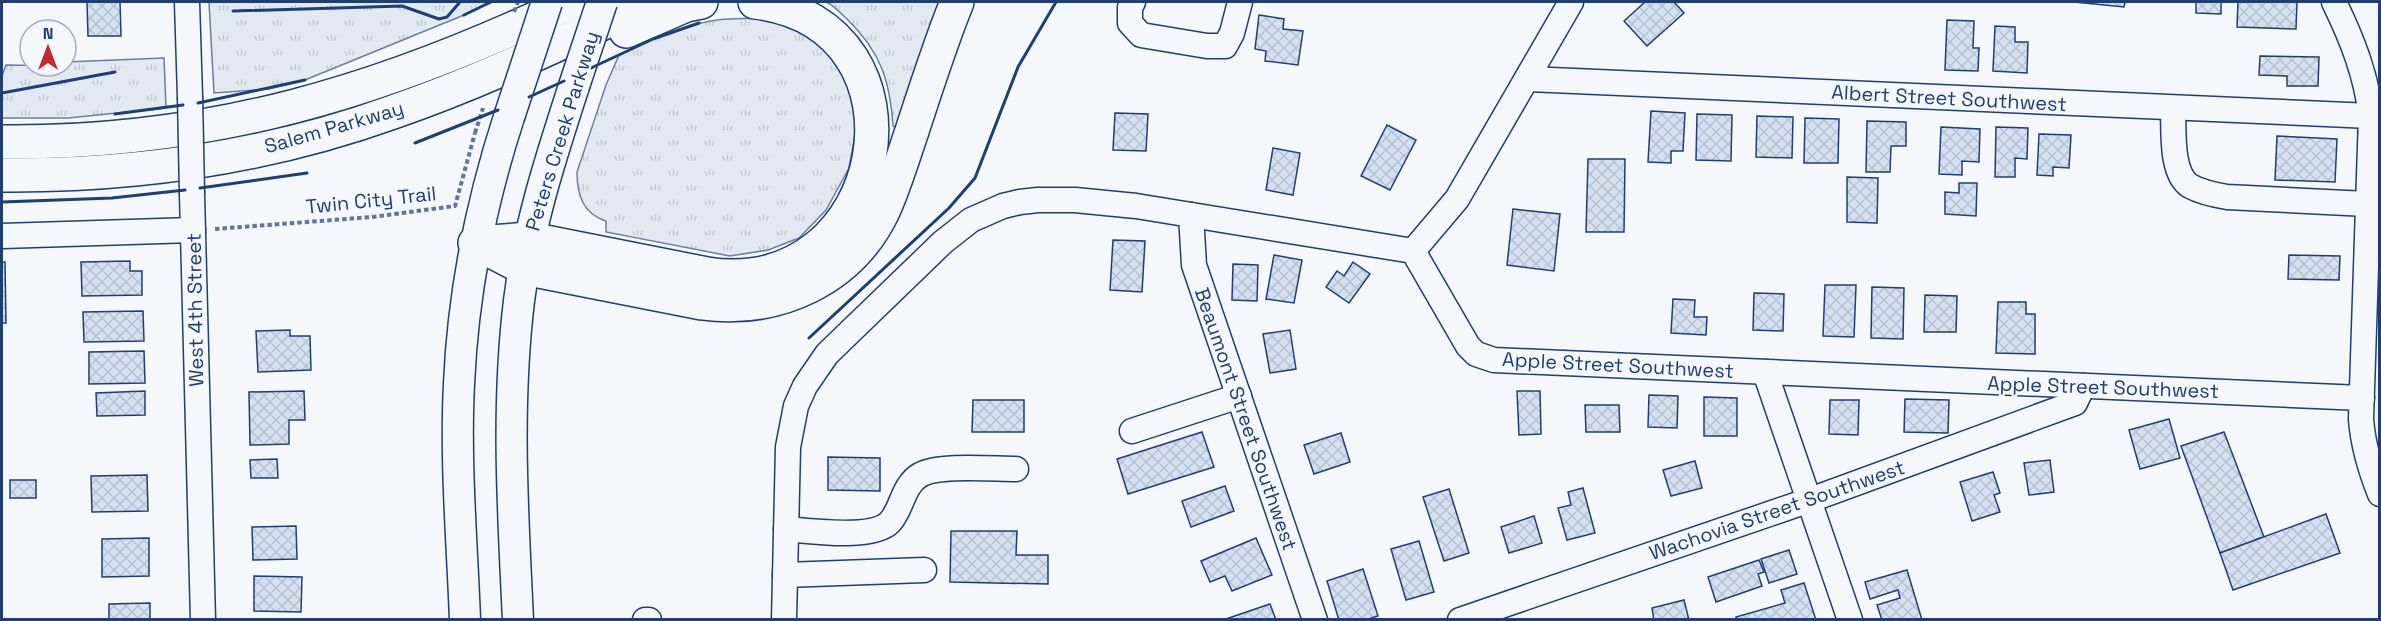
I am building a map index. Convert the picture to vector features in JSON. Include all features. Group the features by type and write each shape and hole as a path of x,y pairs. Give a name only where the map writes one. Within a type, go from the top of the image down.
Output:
{"highway":[{"name":"Salem Parkway","path":"2,142 106,139 162,133 274,113 339,95 425,66 571,2"},
{"name":"Salem Parkway","path":"2,175 109,172 202,160 337,130 403,109 503,69 646,2"},
{"path":"566,40 602,41 686,5 701,2"},
{"path":"475,243 527,253 735,277 764,273 794,262 831,236 857,197 868,165 873,131 869,98 857,67 848,53 824,28 792,11 755,2"},
{"path":"527,253 718,305 771,301 822,280 838,268 864,242 884,210 957,2"}],"main road":[{"path":"465,620 459,484 459,382 467,292 485,196 547,2"},
{"name":"Peters Creek Parkway","path":"518,620 510,427 514,344 527,253 549,163 602,2"}],"street":[{"name":"West 4th Street","path":"188,2 192,194 204,230 203,620"},
{"path":"1133,2 1130,8 1130,23 1141,35 1207,46 1225,46 1232,33 1240,2"},
{"path":"784,620 789,437 796,406 804,386 827,354 956,230 971,220 1003,206 1038,200 1075,200 1136,206 1413,251 1457,199 1571,2"},
{"path":"2334,2 2364,74 2371,116 2367,204 2373,247 2362,398 2362,441 2379,494"},
{"name":"Albert Street Southwest","path":"1528,79 2371,116"},
{"path":"2172,108 2175,158 2181,176 2189,185 2207,193 2244,199 2367,204"},
{"name":"Beaumont Street Southwest","path":"1191,215 1194,265 1315,620"},
{"path":"2,236 204,230"},
{"name":"Apple Street Southwest","path":"1413,251 1468,346 1476,354 1485,358 2362,398"},
{"path":"1766,372 1850,620"},
{"name":"Wachovia Street Southwest","path":"1460,620 1810,500 2075,403 2083,386"},
{"path":"1132,431 1239,396"},
{"path":"786,530 840,533 877,530 890,521 903,496 919,476 938,470 1016,469"},
{"path":"785,575 924,570"}],"path":[{"name":"Twin City Trail","path":"204,230 372,217 455,206 475,132"}],"green space":[{"path":"209,2 491,2 305,80 269,89 214,93"},
{"path":"826,2 948,2 902,131 893,126 886,81 876,55 859,31 837,9"},
{"path":"760,18 802,28 828,50 850,84 857,124 849,168 826,210 799,238 768,250 730,256 606,232 606,221 592,214 580,196 577,172 606,85 619,55 691,25 722,19"},
{"path":"164,58 166,108 68,118 2,118 2,76 6,65 18,65 18,78 78,78 78,62"}],"building":[{"path":"87,2 120,2 121,36 88,36"},
{"path":"1645,2 1674,2 1684,13 1647,46 1624,21"},
{"path":"2074,2 2125,2 2124,7"},
{"path":"2196,2 2221,2 2221,14 2196,13"},
{"path":"2238,2 2297,2 2296,29 2237,27"},
{"path":"1259,15 1284,19 1283,29 1303,31 1298,65 1265,61 1266,51 1255,49"},
{"path":"1947,20 1974,21 1973,48 1979,48 1978,71 1945,70"},
{"path":"1995,26 2015,27 2015,42 2028,42 2027,73 1993,71"},
{"path":"2260,56 2319,57 2318,86 2287,86 2287,76 2259,75"},
{"path":"1651,111 1685,113 1683,151 1671,151 1671,163 1648,162"},
{"path":"1115,113 1148,114 1146,151 1113,150"},
{"path":"1697,114 1732,115 1731,161 1696,160"},
{"path":"1757,116 1793,117 1792,158 1756,157"},
{"path":"1805,118 1839,119 1838,163 1804,163"},
{"path":"1867,121 1906,122 1906,146 1891,146 1890,172 1866,172"},
{"path":"1387,125 1416,140 1390,190 1361,176"},
{"path":"1941,127 1980,129 1979,162 1962,161 1962,175 1939,174"},
{"path":"1996,127 2028,128 2027,159 2015,158 2015,177 1995,177"},
{"path":"2039,134 2071,135 2069,168 2053,167 2053,176 2037,175"},
{"path":"2277,136 2337,139 2335,182 2275,180"},
{"path":"1273,148 1300,153 1293,195 1266,190"},
{"path":"1588,159 1625,159 1624,232 1586,232"},
{"path":"1847,177 1878,178 1877,223 1847,222"},
{"path":"1959,183 1977,183 1976,216 1945,214 1945,192 1959,193"},
{"path":"1513,209 1560,214 1554,271 1507,265"},
{"path":"1113,240 1145,241 1142,292 1110,290"},
{"path":"1274,255 1302,260 1294,303 1266,299"},
{"path":"2289,255 2340,256 2339,280 2288,279"},
{"path":"130,261 130,271 142,271 142,295 82,296 81,262"},
{"path":"2,262 5,262 6,323 2,323"},
{"path":"1353,262 1370,274 1349,303 1326,287 1337,271 1344,276"},
{"path":"1233,264 1258,265 1257,301 1232,300"},
{"path":"1825,285 1856,285 1854,337 1823,336"},
{"path":"1872,287 1904,288 1903,339 1871,338"},
{"path":"1754,293 1784,294 1783,331 1753,330"},
{"path":"1925,295 1957,296 1956,332 1924,332"},
{"path":"1673,299 1695,300 1694,317 1707,317 1706,335 1671,333"},
{"path":"1998,302 2026,302 2026,314 2035,314 2035,354 1996,353"},
{"path":"143,311 144,341 84,342 83,312"},
{"path":"290,330 290,336 310,336 311,370 258,372 256,331"},
{"path":"1290,330 1296,369 1270,373 1263,334"},
{"path":"144,351 145,383 89,384 89,352"},
{"path":"145,391 145,415 97,416 96,393"},
{"path":"304,391 305,420 289,420 289,444 250,445 249,392"},
{"path":"1517,391 1540,391 1541,434 1519,435"},
{"path":"1649,395 1678,396 1677,428 1648,427"},
{"path":"1704,397 1737,398 1737,436 1704,436"},
{"path":"1905,399 1949,400 1948,433 1904,432"},
{"path":"973,400 1024,400 1024,432 972,432"},
{"path":"1830,400 1859,400 1858,435 1829,434"},
{"path":"1585,405 1619,405 1620,432 1586,432"},
{"path":"2169,419 2180,458 2140,469 2129,430"},
{"path":"1202,432 1214,467 1128,494 1117,459"},
{"path":"2224,432 2264,537 2220,553 2181,446"},
{"path":"1341,433 1350,462 1314,474 1304,445"},
{"path":"828,457 880,458 880,491 828,490"},
{"path":"277,459 278,478 251,478 250,460"},
{"path":"2050,460 2054,492 2029,495 2024,463"},
{"path":"1695,461 1702,488 1671,496 1663,470"},
{"path":"1993,472 2000,493 1994,495 2000,512 1972,521 1960,482"},
{"path":"147,475 148,511 92,512 91,476"},
{"path":"10,480 36,480 36,498 10,498"},
{"path":"1225,486 1234,511 1191,527 1182,501"},
{"path":"1583,488 1595,533 1567,540 1558,508 1571,505 1568,492"},
{"path":"1449,489 1469,553 1444,561 1423,497"},
{"path":"2326,514 2340,553 2233,590 2220,553"},
{"path":"1534,516 1542,543 1509,553 1501,527"},
{"path":"296,526 297,559 253,560 252,527"},
{"path":"951,531 1017,531 1016,555 1048,555 1048,584 950,582"},
{"path":"149,538 149,576 102,577 102,539"},
{"path":"1256,538 1272,575 1232,591 1225,576 1210,582 1201,561"},
{"path":"1419,541 1434,592 1406,600 1391,549"},
{"path":"1789,550 1797,574 1769,583 1761,559"},
{"path":"1759,560 1764,572 1758,574 1762,586 1716,602 1708,577"},
{"path":"1363,569 1378,616 1365,620 1339,620 1327,581"},
{"path":"1907,570 1922,620 1882,620 1877,605 1900,598 1898,590 1870,599 1865,582"},
{"path":"254,576 302,577 301,612 254,611"},
{"path":"1804,583 1816,620 1737,620 1736,617 1785,603 1781,590"},
{"path":"1684,600 1689,620 1654,620 1652,608"},
{"path":"150,603 150,620 109,620 109,604"},
{"path":"1270,604 1276,620 1223,620"}],"wall":[{"path":"233,11 402,6 439,19 447,17 460,2"},
{"path":"464,15 491,2"},
{"path":"809,338 949,208 975,178 1018,67 1056,2"},
{"path":"591,68 653,39 699,23"},
{"path":"2,93 115,72"},
{"path":"198,103 305,80"},
{"path":"529,97 564,81"},
{"path":"115,114 183,105"},
{"path":"415,143 498,110"},
{"path":"200,188 307,173"},
{"path":"2,202 112,198 185,190"}]}
